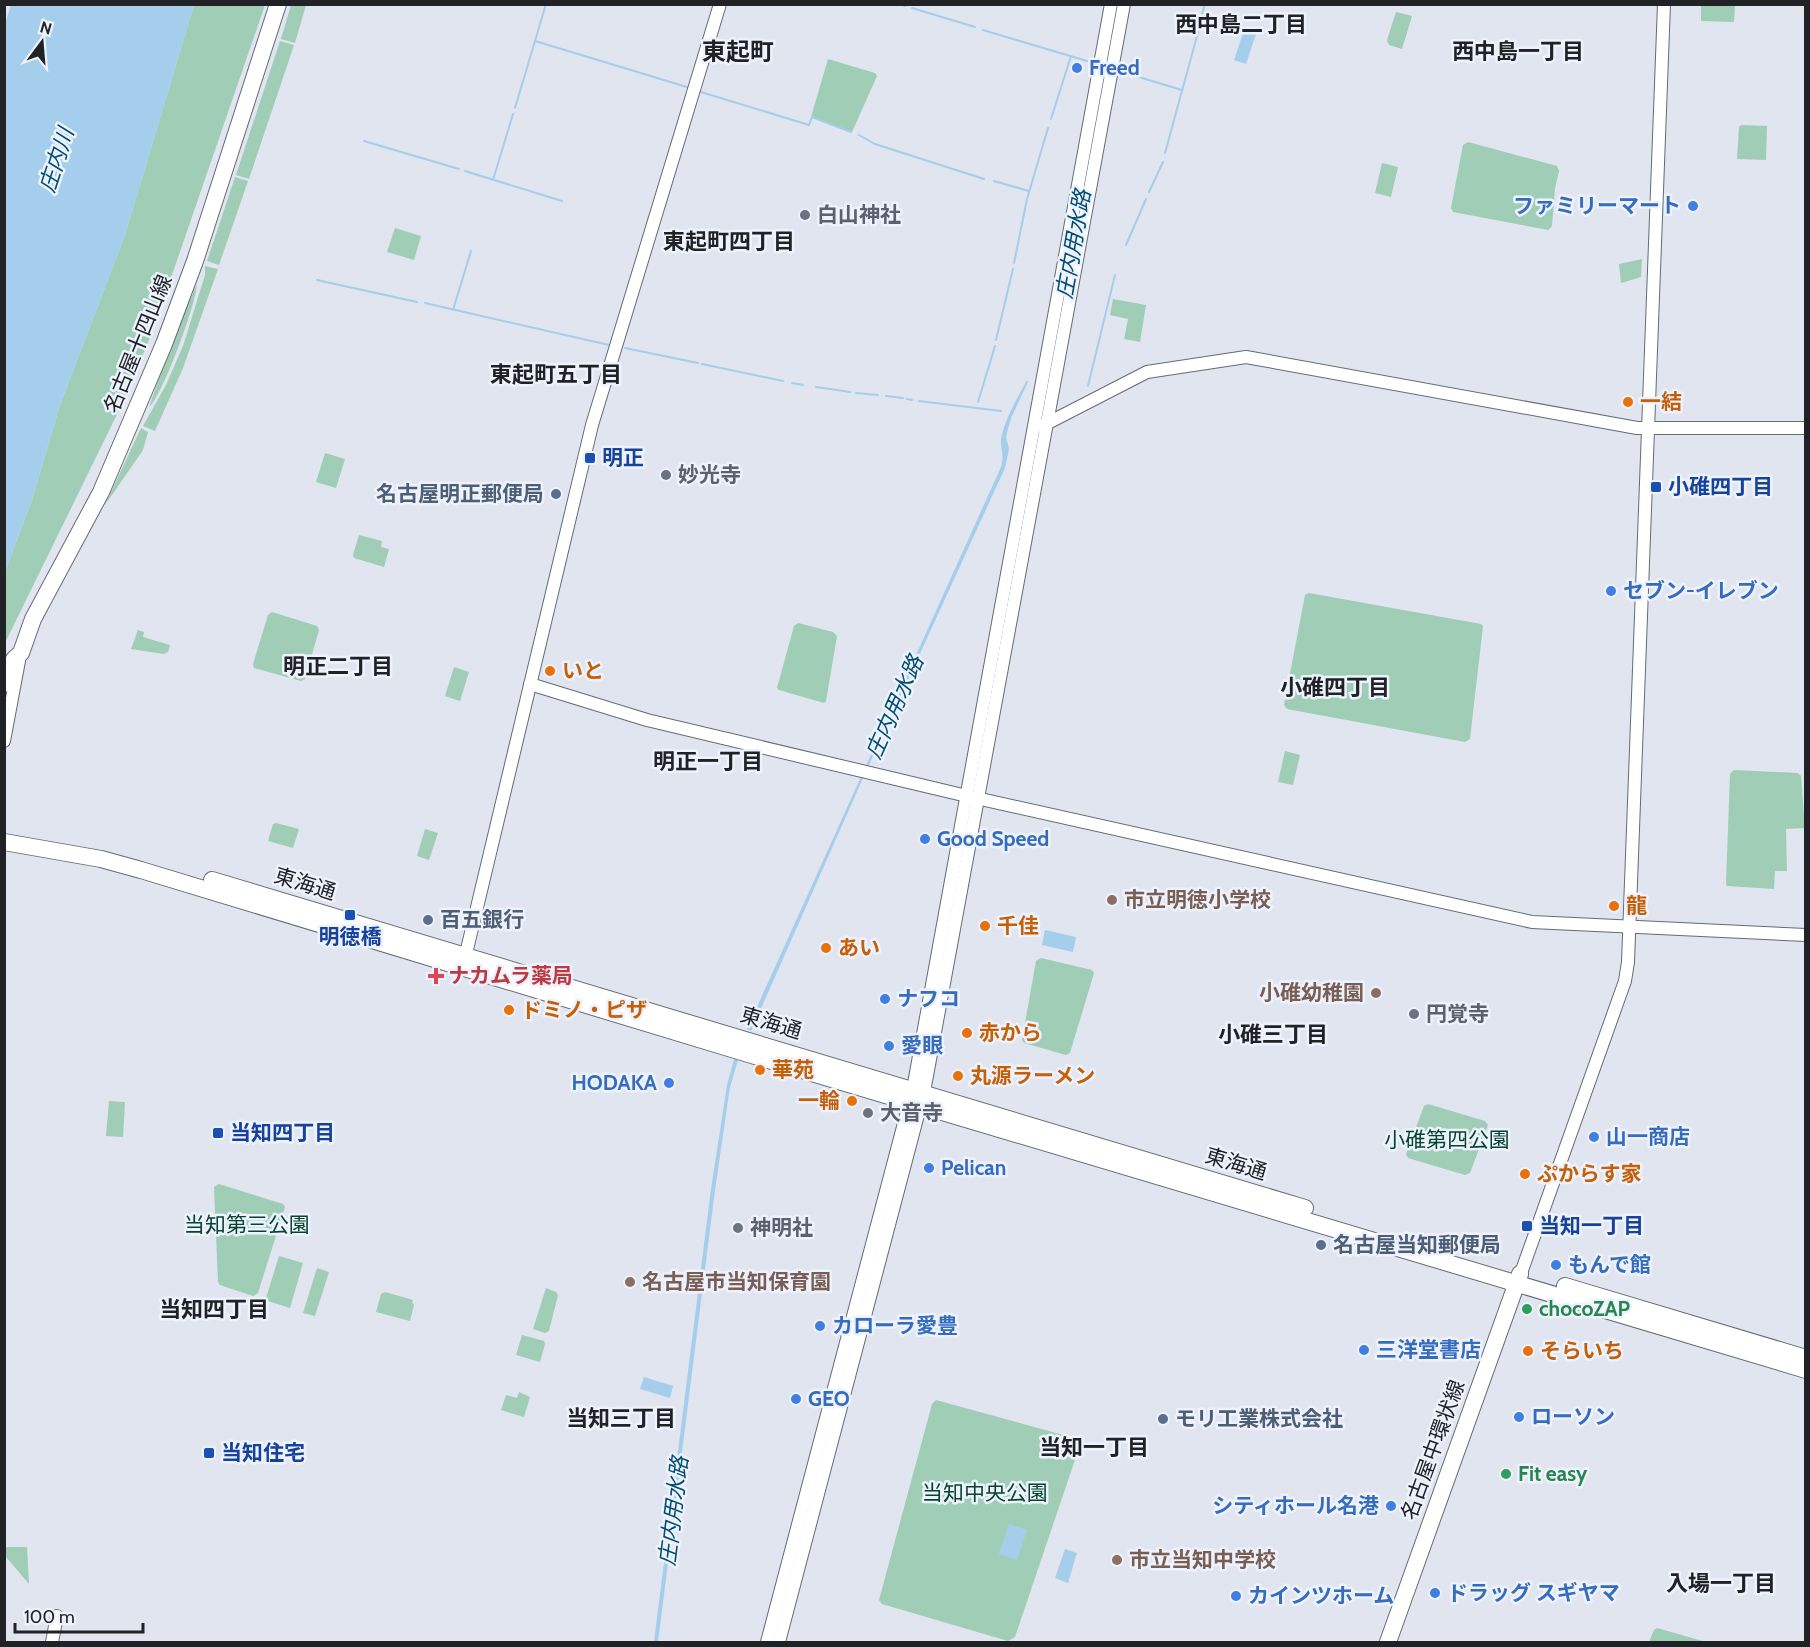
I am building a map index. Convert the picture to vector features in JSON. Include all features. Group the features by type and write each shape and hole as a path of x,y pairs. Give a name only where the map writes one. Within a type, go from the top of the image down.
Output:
{"main road":[{"name":"名古屋十四山線","path":"4,684 14,659 21,654 33,619 101,492 164,344 195,261 278,4"},
{"name":"東海通","path":"4,831 138,864 1519,1278"},
{"name":"東海通","path":"4,842 138,864"},
{"path":"1519,1278 1806,1358"},
{"path":"1519,1278 1806,1370"},
{"name":"名古屋中環状線","path":"1388,1642 1519,1278"}],"street":[{"path":"464,961 592,425 720,4"},
{"path":"972,797 1033,431 1111,4"},
{"path":"779,1642 917,1097 1124,4"},
{"path":"1519,1278 1625,981 1631,926 1664,4"},
{"path":"1033,431 1147,372 1246,357 1637,428 1806,428"},
{"path":"4,741 21,654"},
{"path":"530,684 648,720 864,772 1532,922 1806,935"},
{"path":"767,1642 917,1097"},
{"path":"52,1642 57,1616"}],"green space":[{"path":"194,5 265,5 153,330 126,396 5,643 5,572 32,500 60,405 125,235"},
{"path":"291,5 306,5 295,43 281,39"},
{"path":"1701,5 1735,5 1734,22 1701,21"},
{"path":"1396,12 1412,16 1402,49 1389,45 1387,40"},
{"path":"280,41 294,45 249,179 236,175"},
{"path":"828,59 875,73 877,76 852,132 811,117"},
{"path":"1741,125 1767,126 1766,160 1737,159"},
{"path":"1468,142 1557,166 1559,171 1555,188 1552,226 1548,230 1453,212 1451,208 1463,145"},
{"path":"1382,163 1398,167 1391,197 1375,193"},
{"path":"235,177 248,181 219,265 207,261"},
{"path":"395,228 421,236 414,260 387,252"},
{"path":"1642,259 1641,277 1621,283 1619,264"},
{"path":"205,266 218,269 183,368 155,431 143,426 166,385 183,346 205,275"},
{"path":"197,284 178,348 162,385 149,407 171,344"},
{"path":"1113,299 1146,305 1140,342 1124,339 1128,319 1110,315"},
{"path":"141,428 148,432 143,450 105,505"},
{"path":"325,453 345,459 336,488 316,482"},
{"path":"359,535 382,541 381,547 389,549 384,567 354,558"},
{"path":"1309,593 1481,624 1483,626 1470,739 1465,742 1287,709 1284,705 1305,595"},
{"path":"272,612 317,626 319,630 305,679 301,681 254,668 253,664 268,615"},
{"path":"798,623 833,632 837,636 824,703 777,688 794,626"},
{"path":"138,630 144,632 143,637 170,645 168,652 164,654 131,649"},
{"path":"454,667 469,672 460,701 445,696"},
{"path":"1285,751 1300,755 1293,785 1278,782"},
{"path":"1734,770 1798,773 1801,776 1805,828 1786,829 1787,871 1775,871 1774,889 1727,886 1726,884 1730,774"},
{"path":"273,824 299,829 293,848 268,841"},
{"path":"425,829 438,833 429,860 417,856"},
{"path":"1041,958 1092,970 1094,973 1070,1053 1066,1055 1024,1043 1022,1040 1036,961"},
{"path":"109,1101 125,1102 123,1137 106,1136"},
{"name":"小碓第四公園","path":"1428,1104 1485,1121 1488,1125 1470,1173 1465,1175 1408,1158 1406,1154 1424,1106"},
{"name":"当知第三公園","path":"219,1184 283,1204 285,1207 258,1293 253,1296 220,1285 218,1282 214,1187"},
{"path":"279,1256 303,1263 290,1308 268,1301 266,1298"},
{"path":"317,1268 329,1272 315,1316 303,1313"},
{"path":"546,1288 558,1295 549,1331 545,1333 533,1329"},
{"path":"385,1292 413,1300 410,1321 376,1312 381,1294"},
{"path":"522,1335 544,1341 540,1362 516,1355"},
{"path":"519,1392 530,1397 524,1417 501,1410 506,1395 517,1398"},
{"name":"当知中央公園","path":"936,1400 1078,1439 1081,1442 1015,1637 1008,1641 882,1604 879,1600 932,1404"},
{"path":"6,1547 27,1547 29,1584 6,1557"},
{"path":"1657,1628 1706,1642 1649,1642"}],"water":[{"name":"庄内川","path":"11,5 194,5 125,235 60,405 32,500 5,572 4,27"},
{"path":"1244,30 1256,34 1246,64 1234,60"},
{"path":"1027,380 1011,418 1006,437 1009,449 1005,468 863,778 751,1031 747,1029 1001,467 1003,459 1001,439 1005,424"},
{"path":"1045,930 1076,937 1073,952 1042,945"},
{"path":"734,1059 738,1060 730,1087 715,1190 658,1642 654,1642 711,1189 727,1085"},
{"path":"644,1377 673,1386 670,1398 640,1389"},
{"path":"1009,1524 1027,1530 1017,1560 999,1554"},
{"path":"1065,1549 1077,1553 1068,1583 1055,1578"}],"waterway":[{"path":"515,108 546,4"},
{"path":"900,4 905,6"},
{"path":"1201,18 1205,4"},
{"path":"912,8 975,27"},
{"path":"1165,153 1200,25"},
{"path":"983,30 1087,61"},
{"path":"535,41 687,87"},
{"path":"1051,119 1071,56"},
{"path":"1125,73 1182,90"},
{"path":"701,92 809,125 812,117 851,132"},
{"path":"493,180 513,114"},
{"path":"1014,263 1027,199 1048,128"},
{"path":"859,135 875,144 984,179"},
{"path":"364,141 459,169"},
{"path":"1149,192 1163,162"},
{"path":"465,171 562,201"},
{"path":"994,181 1029,191"},
{"path":"1126,245 1146,199"},
{"name":"庄内用水路","path":"1054,351 1081,204"},
{"path":"453,310 471,251"},
{"path":"996,340 1013,269"},
{"path":"1088,386 1115,275"},
{"path":"317,280 417,302"},
{"path":"425,303 609,345"},
{"path":"978,402 995,346"},
{"path":"625,348 698,363"},
{"path":"702,364 783,381"},
{"path":"792,383 803,385"},
{"path":"816,387 850,392"},
{"path":"856,393 878,395"},
{"path":"886,396 903,398"},
{"path":"907,399 912,400"},
{"path":"919,401 1001,411"}],"place":[{"name":"Freed","path":"1077,68"},
{"name":"ファミリーマート","path":"1693,206"},
{"name":"白山神社","path":"805,215"},
{"name":"一結","path":"1628,402"},
{"name":"明正","path":"590,458"},
{"name":"妙光寺","path":"666,475"},
{"name":"小碓四丁目","path":"1656,487"},
{"name":"名古屋明正郵便局","path":"556,494"},
{"name":"セブン-イレブン","path":"1611,591"},
{"name":"いと","path":"550,671"},
{"name":"Good Speed","path":"925,839"},
{"name":"市立明徳小学校","path":"1112,900"},
{"name":"龍","path":"1614,906"},
{"name":"明徳橋","path":"350,915"},
{"name":"百五銀行","path":"428,920"},
{"name":"千佳","path":"985,926"},
{"name":"あい","path":"826,948"},
{"name":"ナカムラ薬局","path":"436,976"},
{"name":"小碓幼稚園","path":"1376,993"},
{"name":"ナフコ","path":"885,999"},
{"name":"ドミノ・ピザ","path":"509,1010"},
{"name":"円覚寺","path":"1414,1014"},
{"name":"赤から","path":"967,1033"},
{"name":"愛眼","path":"889,1046"},
{"name":"華苑","path":"760,1070"},
{"name":"丸源ラーメン","path":"958,1076"},
{"name":"HODAKA","path":"669,1083"},
{"name":"一輪","path":"852,1101"},
{"name":"大音寺","path":"868,1113"},
{"name":"当知四丁目","path":"218,1133"},
{"name":"山一商店","path":"1594,1137"},
{"name":"Pelican","path":"929,1168"},
{"name":"ぷからす家","path":"1525,1174"},
{"name":"当知一丁目","path":"1527,1226"},
{"name":"神明社","path":"738,1228"},
{"name":"名古屋当知郵便局","path":"1321,1245"},
{"name":"もんで館","path":"1556,1265"},
{"name":"名古屋市当知保育園","path":"630,1282"},
{"name":"chocoZAP","path":"1527,1309"},
{"name":"カローラ愛豊","path":"820,1326"},
{"name":"三洋堂書店","path":"1364,1350"},
{"name":"そらいち","path":"1528,1351"},
{"name":"GEO","path":"796,1399"},
{"name":"ローソン","path":"1519,1417"},
{"name":"モリ工業株式会社","path":"1163,1419"},
{"name":"当知住宅","path":"209,1453"},
{"name":"Fit easy","path":"1506,1474"},
{"name":"シティホール名港","path":"1391,1506"},
{"name":"市立当知中学校","path":"1117,1560"},
{"name":"ドラッグ スギヤマ","path":"1435,1593"},
{"name":"カインツホーム","path":"1236,1596"}],"district":[{"name":"西中島二丁目","path":"1241,24"},
{"name":"西中島一丁目","path":"1518,51"},
{"name":"東起町","path":"738,52"},
{"name":"東起町四丁目","path":"729,241"},
{"name":"東起町五丁目","path":"556,374"},
{"name":"明正二丁目","path":"338,666"},
{"name":"小碓四丁目","path":"1335,687"},
{"name":"明正一丁目","path":"708,761"},
{"name":"小碓三丁目","path":"1273,1034"},
{"name":"当知四丁目","path":"214,1309"},
{"name":"当知三丁目","path":"621,1418"},
{"name":"当知一丁目","path":"1094,1447"},
{"name":"入場一丁目","path":"1721,1583"}]}
